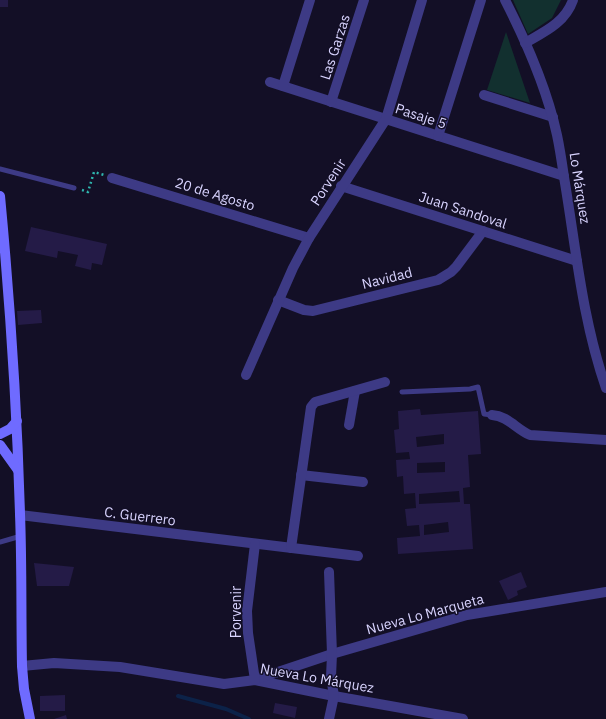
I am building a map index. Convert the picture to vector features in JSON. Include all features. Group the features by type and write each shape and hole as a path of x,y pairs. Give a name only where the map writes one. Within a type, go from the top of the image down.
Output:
{"main road":[{"path":"0,196 8,290 19,472 22,666 24,689 30,719"},
{"path":"0,434 10,429 16,421"},
{"path":"0,445 19,472"}],"street":[{"path":"283,86 310,0"},
{"name":"Las Garzas","path":"332,102 364,0"},
{"name":"Porvenir","path":"246,375 278,300 309,238 341,186 386,119 422,0"},
{"path":"438,136 481,0"},
{"name":"Lo Márquez","path":"504,0 525,43 543,87 558,136 587,320 606,388"},
{"path":"525,43 558,23 568,11 573,0"},
{"name":"Pasaje 5","path":"270,82 564,176"},
{"path":"484,95 553,117"},
{"name":"20 de Agosto","path":"112,178 309,238"},
{"name":"Juan Sandoval","path":"341,186 577,261"},
{"name":"Navidad","path":"278,300 304,310 313,311 438,280 445,277 456,267 483,231"},
{"path":"290,548 311,407 315,402 386,382"},
{"path":"349,425 355,391"},
{"path":"492,415 504,417 517,428 530,435 606,440"},
{"path":"301,475 363,482"},
{"name":"C. Guerrero","path":"20,515 358,556"},
{"name":"Porvenir","path":"255,544 247,611 248,633 255,680"},
{"path":"329,572 332,654 331,677 334,696 329,719"},
{"name":"Nueva Lo Marqueta","path":"255,680 332,654 468,615 606,592"},
{"name":"Nueva Lo Márquez","path":"22,666 54,664 120,666 224,684 255,680 463,719"}],"lane":[{"path":"0,169 74,188"},
{"path":"402,392 470,389 478,387 484,414 492,415"},
{"path":"0,542 21,536"}],"path":[{"path":"74,188 88,192 94,172 112,178"}],"green space":[{"path":"513,0 561,0 552,18 528,34"},
{"path":"506,32 530,103 487,90"}],"building":[{"path":"0,0 8,0 8,7 0,7"},
{"path":"31,227 107,244 102,265 92,263 91,270 75,266 78,255 58,251 57,258 25,251"},
{"path":"41,310 42,323 18,325 17,311"},
{"path":"420,409 421,415 478,411 481,454 468,455 470,487 463,488 464,504 470,504 473,549 398,554 397,538 420,536 419,525 407,526 405,509 416,508 415,493 404,494 403,476 397,477 396,460 410,459 409,452 396,453 394,430 399,429 398,411","holes":["444,434 444,444 417,447 416,437","445,462 445,472 417,473 417,463","459,491 460,502 419,504 419,494","448,522 449,532 424,535 424,525"]},
{"path":"34,563 74,567 69,586 37,586"},
{"path":"521,572 527,587 517,591 518,595 508,600 499,581"},
{"path":"65,695 65,711 40,711 40,696"},
{"path":"275,703 297,707 295,718 273,713"},
{"path":"66,715 67,719 54,719"}],"waterway":[{"path":"178,696 226,709 249,719"}]}
